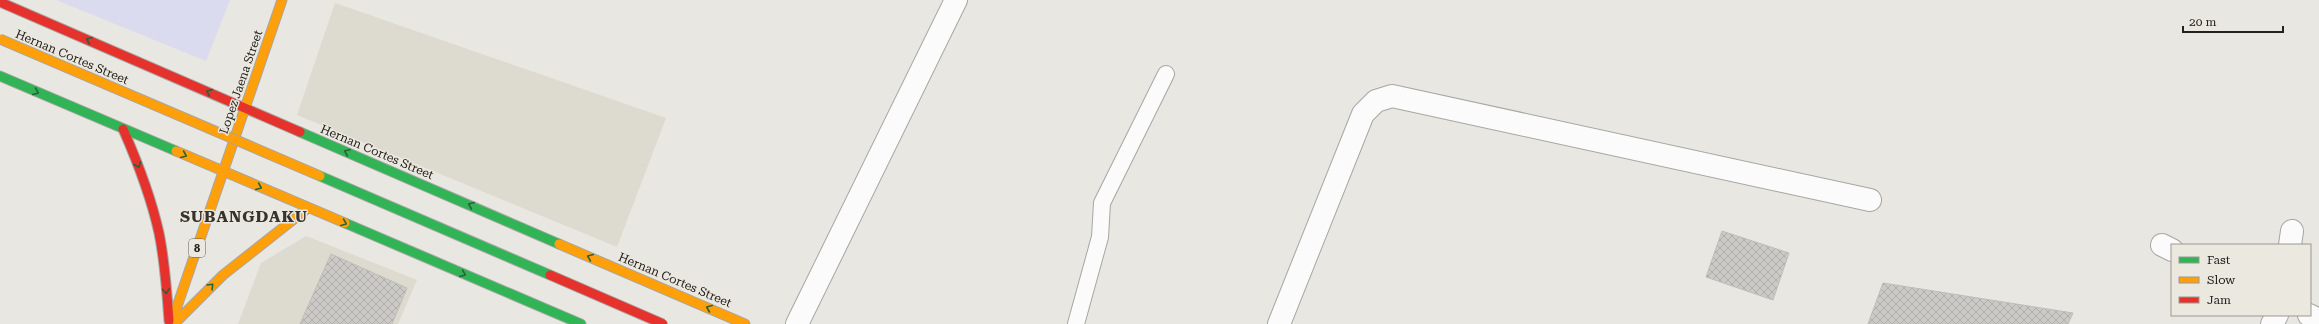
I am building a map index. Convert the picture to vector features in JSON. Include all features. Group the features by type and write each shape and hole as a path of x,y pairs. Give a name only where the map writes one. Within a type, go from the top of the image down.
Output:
{"main road":[{"name":"Lopez Jaena Street","path":"223,172 282,0"},
{"name":"Hernan Cortes Street","path":"0,2 745,324"},
{"name":"Hernan Cortes Street","path":"0,39 663,324"},
{"path":"0,76 581,324"},
{"path":"123,129 142,175 154,212 162,250 171,324"},
{"name":"8","path":"171,324 223,172"},
{"path":"171,324 223,275 308,208"}],"street":[{"path":"797,324 956,0"},
{"path":"1279,324 1363,114 1376,101 1392,96 1870,200"}],"lane":[{"path":"1076,324 1100,237 1102,203 1166,74"}],"shaded area":[{"path":"56,0 230,0 206,61"},
{"path":"335,3 666,118 617,247 297,115"},
{"path":"306,236 417,280 398,324 238,324 261,263"}],"building":[{"path":"1722,231 1789,253 1773,300 1706,277"},
{"path":"331,254 407,288 392,324 300,324"},
{"path":"1883,283 2073,313 2068,324 1868,324"}],"traffic: fast":[{"path":"0,76 176,151"},
{"path":"300,132 559,244"},
{"path":"320,176 550,275"},
{"path":"345,223 581,324"}],"traffic: slow":[{"path":"171,324 282,0"},
{"path":"0,39 320,176"},
{"path":"176,151 345,223"},
{"path":"174,324 223,275 308,208"},
{"path":"559,244 745,324"}],"traffic: jam":[{"path":"0,2 300,132"},
{"path":"123,129 144,180 159,233 167,288 169,321"},
{"path":"550,275 663,324"}],"district":[{"name":"SUBANGDAKU","path":"244,216"}]}
